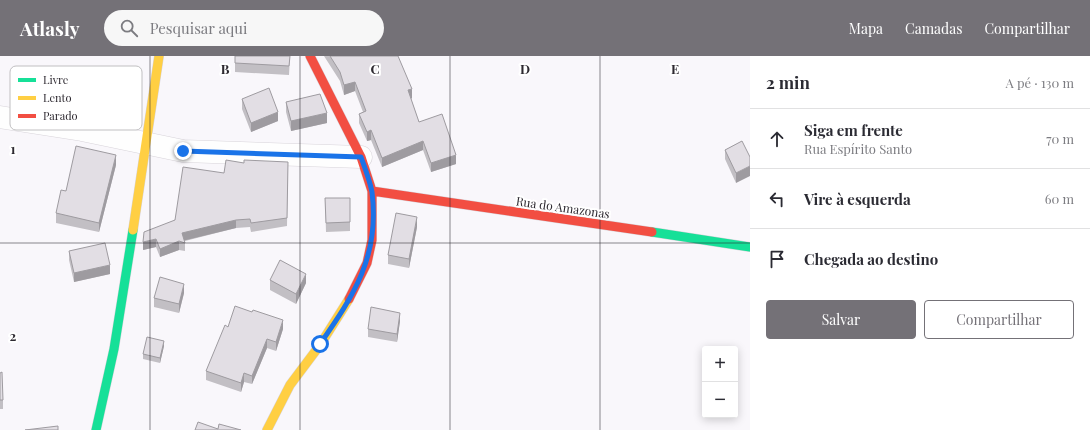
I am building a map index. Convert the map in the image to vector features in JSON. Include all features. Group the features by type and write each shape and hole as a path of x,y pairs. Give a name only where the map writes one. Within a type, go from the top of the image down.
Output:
{"street":[{"path":"96,430 114,349 147,145 159,56"},
{"path":"267,430 290,385 320,344 354,291 367,263 372,240 372,191 361,157 310,56"},
{"path":"0,118 10,119"},
{"path":"82,130 147,145 183,151 361,157"},
{"name":"Rua do Amazonas","path":"372,191 750,248"}],"building":[{"path":"235,56 290,56 289,66 235,63"},
{"path":"330,56 398,56 412,89 408,90 419,122 442,114 456,155 431,163 423,141 382,158 371,130 367,132 359,114 366,111 355,82 344,85 340,72"},
{"path":"269,88 278,112 251,123 242,99"},
{"path":"320,94 327,113 291,121 286,102"},
{"path":"742,141 750,157 750,166 736,173 725,150"},
{"path":"76,146 116,155 99,223 56,213 61,190 66,191"},
{"path":"226,160 244,163 244,160 288,162 287,218 251,223 250,219 236,220 182,233 185,243 179,241 160,249 156,239 143,242 144,232 175,220 183,167 224,173"},
{"path":"325,198 350,198 350,222 326,223"},
{"path":"396,213 417,217 409,259 388,255"},
{"path":"105,243 110,265 74,273 69,251"},
{"path":"280,260 306,274 296,294 270,280"},
{"path":"160,277 184,284 179,304 154,298"},
{"path":"235,306 283,320 276,342 267,339 252,376 244,373 241,383 206,371 225,325 228,327"},
{"path":"371,307 400,313 397,334 368,329"},
{"path":"147,337 164,341 160,358 143,354"},
{"path":"2,372 3,400 0,400 0,373"},
{"path":"198,422 218,429 219,424 241,430 195,430"},
{"path":"58,426 58,430 25,430"}],"traffic: fast":[{"path":"96,430 114,349 133,230"},
{"path":"652,232 750,247"}],"traffic: slow":[{"path":"133,230 159,56"},
{"path":"267,430 290,385 320,345 349,299"}],"traffic: jam":[{"path":"310,56 361,157 372,191 372,240 367,263 349,299"},
{"path":"372,191 652,232"}],"route":[{"path":"183,151 361,157 372,191 372,240 367,263 354,291 320,344"}]}
